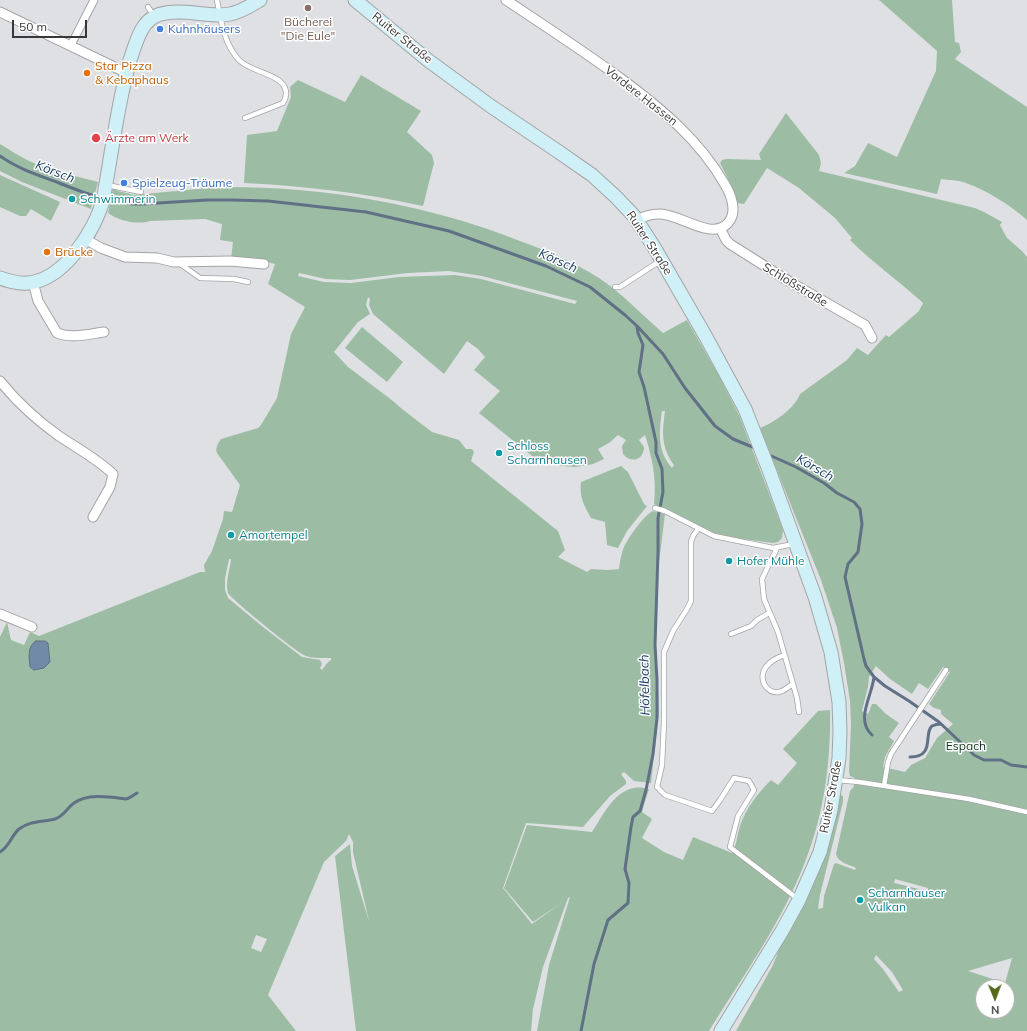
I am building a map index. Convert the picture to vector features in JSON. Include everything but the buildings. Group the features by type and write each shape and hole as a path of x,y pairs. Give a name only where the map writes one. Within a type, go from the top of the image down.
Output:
{"main road":[{"path":"0,278 20,283 33,282 47,276 71,258 94,225 100,210 106,184 127,73 138,38 151,12 220,15 230,14 260,0"},
{"name":"Ruiter Straße","path":"355,0 429,61 492,107 592,175 616,197 637,220 727,375 745,409 820,610 829,642 839,695 840,750 837,780 831,810 822,845 799,900 782,931 721,1031"}],"street":[{"path":"70,45 94,0"},
{"name":"Vordere Hassen","path":"506,0 563,37 636,90 663,111 689,136 711,163 730,195 732,215 728,223 720,228"},
{"path":"0,12 127,73"},
{"path":"637,220 648,215 662,214 707,229 720,228"},
{"name":"Schloßstraße","path":"720,228 726,240 730,244 779,276 865,325 872,338"},
{"path":"85,239 97,246 122,256 157,258 177,262 230,261 264,264"},
{"path":"33,282 38,301 57,332 62,335 73,336 104,332"},
{"path":"0,381 24,406 57,434 103,464 113,474 110,487 94,517"},
{"path":"0,614 32,627"}],"lane":[{"path":"217,0 226,38 239,60 253,70 278,79 283,83 285,88 285,99 283,103 246,118"},
{"path":"106,184 141,192"},
{"path":"616,287 620,287 661,260"},
{"path":"177,262 200,278 248,282"},
{"path":"654,508 664,511 714,536 777,548 795,544"},
{"path":"698,529 693,536 692,542 691,601 673,631 664,652 663,736 661,770 657,788 665,795 712,811 734,778 749,781 754,791 738,816 730,847 799,900"},
{"path":"777,548 762,579 764,599 777,630 797,698 799,712"},
{"path":"731,634 751,626 769,613"},
{"path":"784,655 766,667 763,674 763,682 767,688 775,692 783,690 793,684"},
{"path":"884,786 890,756 946,670"},
{"path":"837,780 976,800 1027,812"}],"green space":[{"path":"879,0 952,0 955,42 959,43 961,52 955,59 1027,107 1027,220 998,199 974,186 963,182 941,179 937,194 844,173 855,166 868,143 897,157 936,71 937,51"},
{"path":"361,75 421,111 407,132 432,155 434,163 423,206 379,197 334,191 244,183 247,135 277,131 291,97 290,87 298,80 345,102"},
{"name":"Espach","path":"786,113 819,155 821,163 819,171 975,208 1002,222 1000,225 1007,238 1027,257 1027,1031 736,1031 773,965 839,795 843,796 843,802 820,895 818,909 823,908 824,896 834,864 836,863 855,870 856,868 841,861 836,854 850,791 854,786 855,778 850,776 849,772 851,724 850,701 837,628 821,580 760,428 772,422 789,410 800,394 847,360 857,348 868,355 886,335 889,337 919,311 923,303 850,240 852,238 835,218 799,188 767,168 744,204 737,203 732,187 720,163 722,160 727,159 761,160 759,154","holes":["876,666 890,679 912,694 919,683 928,689 943,667 950,672 929,704 934,708 941,710 941,714 953,724 937,738 925,758 911,765 905,772 883,767 885,757 894,741 889,737 899,723 886,714 876,704 872,704 868,714 862,711 869,677","895,879 928,888 927,891 894,883","876,955 892,972 903,990 899,992 874,959"]},
{"path":"0,144 37,165 98,182 91,209 22,182 0,171"},
{"path":"0,175 60,202 51,221 31,209 26,216 20,216 0,207"},
{"path":"218,187 256,187 333,194 371,199 409,207 447,216 484,228 570,262 590,272 607,284 624,297 663,333 687,320 739,415 783,530 782,538 778,542 773,543 729,537 714,533 655,505 653,469 645,435 639,440 644,447 642,455 633,460 623,454 622,446 626,440 618,435 609,443 598,449 604,459 593,464 576,467 562,466 537,460 479,413 500,391 474,370 485,357 478,349 467,341 444,374 373,314 369,305 370,299 368,297 366,305 370,314 358,322 334,352 348,367 432,432 459,440 466,449 472,449 474,452 471,461 558,531 565,550 558,557 587,572 591,569 619,569 624,547 641,522 649,513 653,511 665,514 659,563 656,642 659,712 651,783 634,781 624,772 621,774 626,781 626,784 610,796 583,827 526,823 503,888 532,924 563,902 533,922 504,888 527,825 592,832 604,812 620,794 634,788 643,788 649,789 642,812 652,819 642,838 664,852 683,860 693,837 732,853 743,819 753,801 771,780 778,785 797,763 783,749 818,711 830,710 828,768 822,807 812,844 796,884 785,906 709,1031 537,1031 549,965 570,897 568,898 543,967 533,1009 531,1031 356,1031 335,856 350,844 352,866 369,921 353,852 353,842 349,834 346,841 324,862 268,995 296,1031 0,1031 0,637 7,622 11,640 24,645 30,632 39,636 200,572 205,572 204,565 212,551 223,519 224,511 232,512 240,485 217,453 217,446 221,439 258,428 261,425 277,398 291,334 305,307 268,284 275,264 264,261 231,259 233,242 220,240 222,224 205,219 150,221 140,223 128,222 108,213 113,188 118,191 134,195","holes":["449,271 482,276 577,301 575,304 481,279 455,275 399,277 351,283 324,282 298,276 299,273 326,279 350,280 408,273","662,411 665,411 663,433 667,452 674,465 672,468 667,462 661,448","229,559 231,559 227,585 228,593 264,625 299,652 310,657 331,658 331,660 322,670 320,668 322,664 320,660 302,657 263,627 228,598 225,590 225,578","256,935 267,939 261,952 251,948"]},
{"path":"362,327 403,362 387,382 345,348"},
{"path":"621,466 628,472 644,504 647,506 627,531 618,548 607,545 605,522 591,518 583,501 581,482"}],"water":[{"path":"36,641 45,641 48,643 50,662 44,668 34,670 30,667 29,652 31,646"}],"waterway":[{"name":"Körsch","path":"0,156 14,165 28,171 84,193 99,197"},
{"name":"Körsch","path":"107,198 133,204 207,200 268,201 366,212 449,231 546,266 590,287 625,315 663,354 685,388 715,426 733,439 755,448"},
{"name":"Höfelbach","path":"581,1031 594,964 608,920 628,903 629,883 625,869 631,827 633,817 640,811 646,790 653,754 657,718 655,645 658,518 663,492 662,469 656,453 656,442 644,387 639,372 643,345 637,327"},
{"name":"Körsch","path":"767,454 796,467 824,483 837,493 854,502 860,509 862,524 858,552 848,564 845,577 866,666 874,677 939,722 974,755 984,760 1001,760 1011,765 1027,767"},
{"name":"Körsch","path":"872,735 867,729 865,715 874,677"},
{"name":"Körsch","path":"910,757 918,756 923,753 926,749 930,729 932,726 941,724"},
{"path":"0,852 6,847 16,832 23,826 58,818 74,803 80,800 99,796 126,799 137,793"}],"place":[{"name":"Bücherei \"Die Eule\"","path":"308,8"},
{"name":"Kuhnhäusers","path":"160,29"},
{"name":"Star Pizza & Kebaphaus","path":"87,73"},
{"name":"Ärzte am Werk","path":"96,138"},
{"name":"Spielzeug-Träume","path":"124,183"},
{"name":"Schwimmerin","path":"72,199"},
{"name":"Brücke","path":"47,252"},
{"name":"Schloss Scharnhausen","path":"499,453"},
{"name":"Amortempel","path":"231,535"},
{"name":"Hofer Mühle","path":"729,561"},
{"name":"Scharnhauser Vulkan","path":"860,900"}]}
